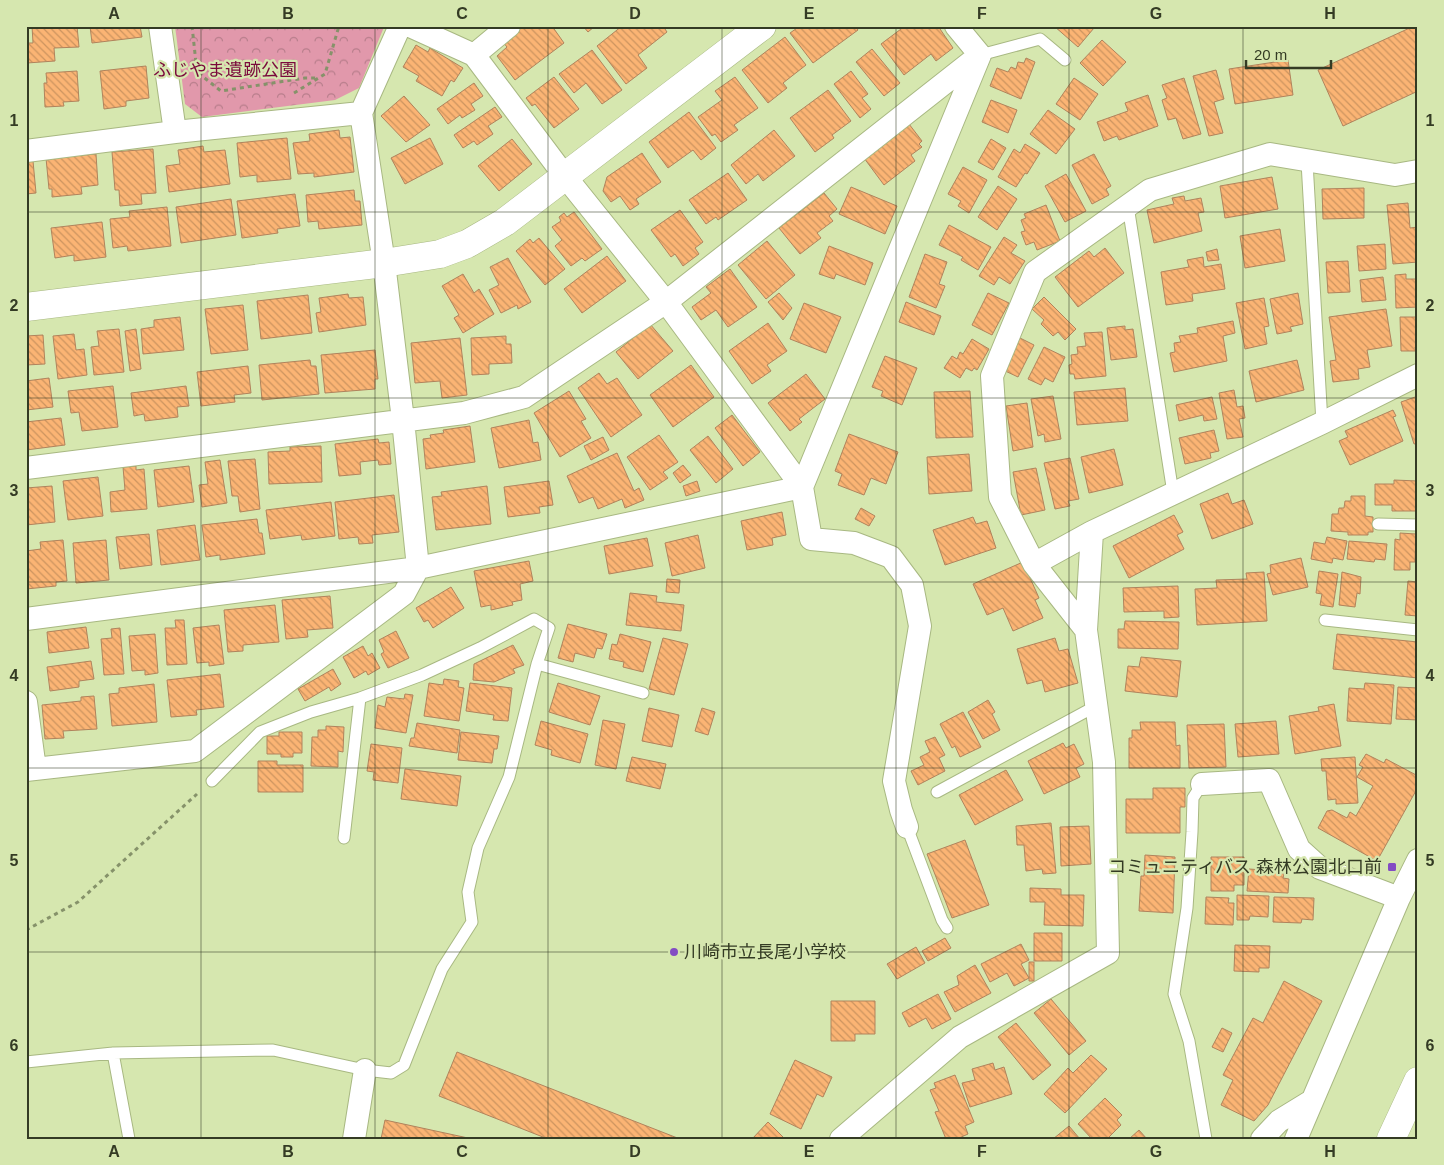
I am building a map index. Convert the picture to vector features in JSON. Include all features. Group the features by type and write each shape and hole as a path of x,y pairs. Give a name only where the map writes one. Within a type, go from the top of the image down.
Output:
{"main road":[{"path":"26,307 384,263 440,254 467,244 505,222 564,175 762,26"},
{"path":"1391,1139 1418,1081"}],"street":[{"path":"160,26 175,132"},
{"path":"26,702 31,769 195,751 404,594 418,568 384,263 361,113 400,26"},
{"path":"410,26 474,55 564,175 666,302 802,487 811,539 854,543 891,557 912,585 920,626 894,781 907,826"},
{"path":"474,55 509,26"},
{"path":"956,26 980,55"},
{"path":"26,468 464,412 524,396 666,302 980,55"},
{"path":"802,487 980,55"},
{"path":"26,151 175,132 278,123 361,113"},
{"path":"1086,630 1034,564 1000,497 992,376 1034,272 1150,190 1270,154 1307,162 1395,175 1418,171"},
{"path":"1034,564 1092,532 1322,423 1418,374"},
{"path":"26,619 418,568 802,487"},
{"path":"841,1139 960,1037 1108,953 1104,762 1086,630 1092,532"},
{"path":"1202,784 1269,780 1299,849 1320,868 1408,889"},
{"path":"1296,1139 1310,1102 1408,889 1418,860"},
{"path":"354,1139 364,1070"},
{"path":"1262,1139 1279,1120 1310,1102"}],"lane":[{"path":"980,55 1040,38 1065,60"},
{"path":"1307,162 1322,423"},
{"path":"1128,206 1173,493"},
{"path":"1378,524 1418,525"},
{"path":"26,1062 113,1053 274,1050 364,1070 391,1073 404,1065 442,969 472,922 468,892 478,848 509,777 537,664 549,628 534,619 422,676 360,698 311,712 260,732 212,781"},
{"path":"1325,620 1418,630"},
{"path":"537,664 643,693"},
{"path":"344,838 360,698"},
{"path":"937,792 1096,706"},
{"path":"1202,784 1193,798 1188,908 1174,994 1189,1040 1206,1139"},
{"path":"907,826 942,920 947,928"},
{"path":"113,1053 129,1139"}],"path":[{"path":"192,26 197,72 221,91 305,78 318,78"},
{"path":"278,123 285,99 325,74 339,26"},
{"path":"26,930 78,902 212,781"}],"green space":[{"name":"ふじやま遺跡公園","path":"175,26 384,27 359,88 335,100 202,117 185,104"}],"building":[{"path":"32,26 77,26 79,47 54,48 55,61 27,63 26,43 33,43"},
{"path":"90,26 140,26 142,37 92,43"},
{"path":"523,26 552,26 564,43 515,80 497,56 507,47 503,42"},
{"path":"583,26 595,26 588,32"},
{"path":"622,26 663,26 667,32 638,55 647,68 626,84 597,46"},
{"path":"800,26 855,26 858,30 813,63 790,33"},
{"path":"905,26 938,26 953,48 936,61 931,54 904,75 881,44"},
{"path":"1054,26 1093,26 1094,28 1078,47"},
{"path":"1414,26 1418,26 1418,91 1343,126 1318,70"},
{"path":"785,37 806,65 783,83 787,88 768,103 742,70"},
{"path":"1102,40 1126,62 1103,86 1080,63"},
{"path":"416,45 428,52 430,48 463,68 454,82 451,80 442,96 416,81 419,76 403,67"},
{"path":"872,49 900,83 884,96 856,62"},
{"path":"592,50 622,90 602,104 586,83 574,93 559,74"},
{"path":"1026,58 1035,62 1021,99 990,86 997,68 1008,72 1011,67 1016,69 1018,62 1024,63"},
{"path":"1288,60 1293,95 1235,104 1229,69"},
{"path":"146,66 149,98 126,101 126,106 104,109 100,71"},
{"path":"1216,70 1224,99 1214,102 1223,133 1209,136 1193,76"},
{"path":"77,71 79,101 63,102 64,106 45,107 44,83 47,83 46,73"},
{"path":"851,71 868,94 862,98 871,109 860,118 834,84"},
{"path":"554,77 579,109 554,128 535,104 532,106 526,98"},
{"path":"735,77 758,108 734,125 738,130 721,142 715,134 712,136 698,117 722,100 715,91"},
{"path":"1074,78 1098,94 1080,120 1056,104"},
{"path":"1184,78 1201,134 1183,139 1176,118 1168,120 1162,100 1167,98 1162,85"},
{"path":"474,83 483,96 471,104 475,110 462,118 460,115 448,124 437,109"},
{"path":"828,90 851,121 832,135 834,138 815,152 790,118"},
{"path":"1148,95 1158,126 1119,140 1117,136 1104,141 1097,122 1128,111 1125,103"},
{"path":"404,96 430,125 406,142 381,116"},
{"path":"991,100 1017,110 1008,133 982,122"},
{"path":"495,107 502,117 488,126 493,134 477,145 474,141 463,148 454,135"},
{"path":"1048,110 1075,129 1056,154 1030,134"},
{"path":"689,112 716,148 701,160 693,150 668,168 649,142"},
{"path":"909,124 922,141 919,144 922,147 911,155 915,161 884,185 864,158"},
{"path":"339,130 340,138 350,137 354,172 314,177 314,173 298,174 293,143 310,141 309,134"},
{"path":"774,130 795,156 763,181 758,174 746,184 731,165"},
{"path":"287,138 291,179 257,182 257,175 240,177 237,143"},
{"path":"430,138 443,164 405,184 391,158"},
{"path":"512,139 532,164 499,191 478,166"},
{"path":"991,139 1006,148 993,170 978,162"},
{"path":"1025,144 1040,153 1016,187 998,177 1014,149 1020,153"},
{"path":"203,146 204,152 225,150 230,184 169,192 166,166 180,164 178,150"},
{"path":"153,149 156,193 141,194 142,204 120,206 119,190 115,190 112,152"},
{"path":"642,153 661,182 636,199 639,204 630,210 620,196 611,202 603,191 607,177"},
{"path":"96,154 98,185 81,187 82,194 52,197 52,189 49,189 46,158"},
{"path":"1094,154 1111,186 1106,189 1109,195 1092,204 1072,165"},
{"path":"26,161 33,161 36,193 26,194"},
{"path":"963,167 987,180 969,213 958,206 961,201 948,194"},
{"path":"728,173 747,200 718,220 716,217 706,224 689,200"},
{"path":"1066,174 1086,211 1065,222 1045,186"},
{"path":"1272,177 1278,209 1225,218 1220,186"},
{"path":"998,186 1017,199 997,230 978,217"},
{"path":"851,187 897,206 885,234 839,214"},
{"path":"1364,188 1364,218 1323,219 1322,189"},
{"path":"354,190 355,201 360,201 362,225 319,229 318,221 308,222 306,195"},
{"path":"824,193 837,209 829,216 833,221 817,233 821,238 800,254 779,228"},
{"path":"295,194 300,226 277,229 278,233 242,238 237,201"},
{"path":"1184,196 1185,201 1201,198 1204,212 1198,213 1202,231 1154,243 1147,210 1174,204 1172,198"},
{"path":"231,199 236,235 181,243 176,207"},
{"path":"1408,203 1410,228 1418,227 1418,262 1393,264 1387,205"},
{"path":"1046,205 1060,241 1037,250 1034,242 1026,245 1021,232 1025,231 1021,220 1026,218 1024,214"},
{"path":"167,207 171,246 128,251 127,246 113,248 110,219 130,217 129,211"},
{"path":"680,210 703,242 695,248 699,254 683,266 675,254 671,257 651,230"},
{"path":"574,212 602,249 585,261 582,258 571,266 555,246 562,240 552,227 561,221 559,217 564,213 567,217"},
{"path":"102,222 106,257 74,261 74,255 55,258 51,228"},
{"path":"949,225 991,247 978,270 961,260 963,257 939,245"},
{"path":"1280,229 1285,261 1245,268 1240,236"},
{"path":"1004,237 1017,245 1011,253 1025,261 1010,284 999,277 994,285 979,276"},
{"path":"539,238 565,269 545,285 516,251 530,239 533,243"},
{"path":"767,241 795,275 766,299 738,265"},
{"path":"1385,244 1386,269 1359,271 1357,246"},
{"path":"829,246 873,263 865,285 836,274 834,279 819,274"},
{"path":"1105,248 1124,273 1078,307 1055,277 1089,251 1094,257"},
{"path":"1217,249 1219,260 1208,261 1206,252"},
{"path":"925,254 947,262 939,284 945,286 936,308 909,297"},
{"path":"607,256 626,281 582,313 564,289"},
{"path":"1203,257 1204,267 1221,264 1225,289 1192,294 1193,301 1166,305 1161,272 1189,267 1187,260"},
{"path":"508,258 531,302 518,309 517,305 501,313 489,290 499,285 490,267"},
{"path":"1348,261 1350,292 1328,293 1326,262"},
{"path":"730,269 757,307 728,327 716,310 701,320 692,307 711,293 706,287"},
{"path":"463,274 474,293 479,289 494,314 463,333 454,318 459,315 442,286"},
{"path":"1406,274 1406,279 1418,279 1418,307 1396,308 1395,275"},
{"path":"1383,277 1386,300 1362,302 1360,280"},
{"path":"779,293 792,308 783,320 768,302"},
{"path":"988,293 1009,303 992,335 972,325"},
{"path":"1298,293 1303,324 1290,327 1292,331 1277,334 1270,299"},
{"path":"348,294 349,298 363,297 366,325 319,332 316,313 321,312 319,298"},
{"path":"308,295 312,333 261,339 257,301"},
{"path":"1044,297 1076,329 1065,340 1058,332 1053,336 1041,324 1044,320 1032,309"},
{"path":"1264,298 1269,326 1264,327 1267,344 1245,349 1236,303"},
{"path":"906,302 941,316 934,335 899,322"},
{"path":"804,303 841,317 826,353 790,339"},
{"path":"243,305 248,350 211,354 205,309"},
{"path":"1386,309 1392,346 1367,350 1370,367 1358,369 1359,379 1333,382 1330,361 1336,360 1329,317"},
{"path":"180,317 184,350 143,354 141,329 154,327 154,320"},
{"path":"1400,317 1418,317 1418,347 1415,347 1416,351 1401,351"},
{"path":"1233,321 1235,333 1223,336 1227,361 1174,372 1170,353 1175,352 1174,343 1181,342 1179,336 1198,333 1197,328"},
{"path":"768,323 787,351 767,365 771,371 752,384 729,351"},
{"path":"650,324 673,351 638,379 616,352"},
{"path":"1125,326 1125,330 1133,329 1137,357 1111,360 1107,328"},
{"path":"119,329 124,372 94,375 91,347 99,346 97,331"},
{"path":"136,329 141,369 130,371 125,331"},
{"path":"1102,332 1106,376 1075,379 1074,374 1070,374 1071,355 1078,354 1077,347 1086,346 1084,333"},
{"path":"74,334 76,350 84,349 87,375 58,379 53,336"},
{"path":"43,335 45,364 26,365 26,336"},
{"path":"506,336 506,344 511,344 512,363 489,364 489,374 472,375 471,338"},
{"path":"1018,337 1034,345 1018,377 1001,369"},
{"path":"460,338 467,395 442,398 440,381 415,383 411,343"},
{"path":"972,339 989,349 977,370 974,368 972,371 966,368 960,378 944,368 952,356 957,359 960,352 963,354"},
{"path":"1044,347 1065,357 1053,382 1045,378 1041,385 1028,379"},
{"path":"375,350 378,379 375,379 375,389 325,393 321,355"},
{"path":"885,356 917,368 902,405 881,396 883,391 872,387"},
{"path":"310,360 311,366 316,366 319,394 262,400 259,365"},
{"path":"1297,360 1304,390 1256,402 1249,371"},
{"path":"691,365 714,397 673,427 650,395"},
{"path":"248,366 251,393 234,395 235,402 201,406 197,372"},
{"path":"599,373 607,384 617,378 642,415 611,437 578,388"},
{"path":"806,374 825,399 799,419 802,422 790,431 768,403"},
{"path":"49,378 53,407 26,410 26,381"},
{"path":"113,386 118,427 82,431 79,412 71,413 68,391"},
{"path":"186,386 189,406 177,407 178,417 145,421 144,414 134,416 131,393"},
{"path":"1125,388 1128,421 1077,425 1074,392"},
{"path":"1234,390 1237,407 1243,406 1245,418 1239,419 1243,437 1227,439 1219,393"},
{"path":"569,391 586,419 581,421 591,438 560,457 534,413"},
{"path":"970,391 973,437 936,438 934,392"},
{"path":"1053,396 1061,439 1045,442 1044,434 1038,436 1031,399"},
{"path":"1418,396 1418,443 1414,444 1401,402"},
{"path":"1212,397 1217,419 1204,421 1203,415 1179,421 1176,405"},
{"path":"1027,403 1033,447 1013,451 1006,406"},
{"path":"1393,410 1396,416 1393,417 1403,441 1350,465 1339,441 1348,437 1345,431"},
{"path":"732,415 760,452 743,466 715,428"},
{"path":"61,418 65,445 26,450 26,422"},
{"path":"529,420 533,443 538,442 541,460 499,468 491,428"},
{"path":"470,426 475,462 426,469 423,439 431,438 430,435 444,433 443,430"},
{"path":"1214,430 1219,451 1210,453 1211,458 1185,464 1179,438"},
{"path":"849,434 898,452 886,484 871,478 864,495 838,485 842,474 835,471"},
{"path":"659,435 678,462 663,472 668,478 650,490 627,457"},
{"path":"708,436 733,469 716,483 690,450"},
{"path":"603,437 609,450 591,460 584,446"},
{"path":"378,439 379,443 389,442 391,464 379,465 378,460 360,462 361,474 339,476 335,444"},
{"path":"321,446 322,482 269,484 268,452 290,451 290,447"},
{"path":"1114,449 1123,485 1089,493 1081,457"},
{"path":"617,453 634,491 639,488 644,500 625,508 622,499 598,509 593,497 579,503 567,476"},
{"path":"969,454 972,491 929,494 927,457"},
{"path":"1070,458 1079,499 1068,501 1070,506 1055,509 1044,463"},
{"path":"255,459 260,509 240,512 238,496 232,496 228,461"},
{"path":"220,460 227,503 202,507 199,485 208,484 205,462"},
{"path":"683,465 691,475 680,483 673,473"},
{"path":"136,466 136,470 144,469 147,509 111,512 110,492 125,490 123,467"},
{"path":"189,466 194,502 158,507 154,470"},
{"path":"1036,468 1045,510 1021,515 1013,472"},
{"path":"98,477 103,516 68,520 63,481"},
{"path":"1394,480 1418,481 1418,511 1392,511 1392,505 1375,505 1375,484 1394,484"},
{"path":"549,481 553,505 539,507 540,513 508,517 504,487"},
{"path":"697,481 700,491 686,496 683,486"},
{"path":"52,486 55,522 26,525 26,488"},
{"path":"487,486 491,524 436,530 432,497 442,496 441,492"},
{"path":"1228,493 1232,504 1244,500 1253,524 1212,539 1200,504"},
{"path":"394,495 399,532 372,535 373,543 359,544 358,537 339,539 335,502"},
{"path":"1351,496 1365,496 1365,516 1373,517 1373,532 1368,532 1368,535 1348,535 1348,532 1331,531 1332,514 1338,514 1339,508 1344,508 1345,501 1351,501"},
{"path":"331,502 335,536 302,540 301,535 270,539 266,510"},
{"path":"861,508 875,516 869,526 855,519"},
{"path":"782,512 786,535 772,538 773,545 747,550 741,521"},
{"path":"1174,515 1183,532 1177,535 1184,549 1129,578 1113,546"},
{"path":"973,517 976,524 987,521 996,548 945,565 933,530"},
{"path":"257,519 259,533 262,533 265,554 220,560 220,555 206,557 202,525"},
{"path":"195,525 200,560 161,565 157,530"},
{"path":"1400,533 1416,534 1415,562 1410,562 1410,570 1394,570 1395,539 1400,540"},
{"path":"149,534 152,565 120,569 116,537"},
{"path":"698,535 705,568 672,576 665,543"},
{"path":"1327,537 1347,541 1343,560 1333,558 1332,563 1311,559 1314,542 1325,544"},
{"path":"647,538 653,566 609,574 604,546"},
{"path":"63,540 67,581 56,582 56,586 26,589 26,551 41,549 40,542"},
{"path":"106,540 109,580 76,583 73,543"},
{"path":"1349,541 1387,544 1385,560 1375,559 1374,562 1347,559"},
{"path":"1301,558 1308,587 1273,595 1267,574 1271,573 1270,565"},
{"path":"529,561 533,581 520,584 522,600 512,602 513,605 491,610 491,605 481,607 474,571"},
{"path":"1023,562 1039,598 1035,600 1043,618 1013,631 1003,608 987,615 973,584"},
{"path":"1319,571 1338,574 1333,607 1320,605 1322,594 1316,593"},
{"path":"1264,572 1267,621 1197,625 1195,589 1217,588 1216,580 1247,579 1246,573"},
{"path":"1342,572 1361,577 1360,594 1357,593 1355,607 1339,605"},
{"path":"667,579 680,580 679,593 666,592"},
{"path":"1408,581 1418,582 1418,616 1405,615"},
{"path":"1178,586 1179,617 1164,618 1164,611 1124,612 1123,588"},
{"path":"451,587 464,608 433,628 428,620 424,622 416,608"},
{"path":"630,593 657,596 656,602 684,605 681,631 626,625"},
{"path":"330,596 333,628 307,630 308,637 286,639 282,600"},
{"path":"275,605 279,642 243,645 243,651 228,652 224,610"},
{"path":"175,620 184,620 187,664 167,665 165,628 176,628"},
{"path":"1125,621 1179,622 1178,649 1118,648 1118,629 1124,629"},
{"path":"568,624 607,634 602,649 597,648 594,658 575,653 573,662 558,658"},
{"path":"219,625 224,664 209,666 209,662 197,663 193,628"},
{"path":"86,627 89,648 49,653 47,632"},
{"path":"120,628 124,674 104,675 101,639 112,638 111,629"},
{"path":"396,631 409,658 388,668 381,654 384,652 379,640"},
{"path":"155,634 158,673 145,675 145,670 132,671 129,636"},
{"path":"620,634 651,642 643,672 623,667 624,662 609,659 612,644 617,645"},
{"path":"1337,634 1418,642 1418,678 1333,669"},
{"path":"663,638 688,644 674,695 649,689"},
{"path":"1055,638 1059,651 1068,649 1078,683 1045,692 1042,680 1027,684 1017,649"},
{"path":"513,645 524,665 513,669 515,673 494,682 473,680 474,664"},
{"path":"363,646 368,656 372,653 380,668 368,675 366,671 354,678 343,657"},
{"path":"1141,657 1181,661 1177,697 1125,691 1128,666 1139,667"},
{"path":"91,661 94,679 79,681 79,687 50,691 47,667"},
{"path":"333,669 341,684 331,691 329,687 305,701 298,689"},
{"path":"220,674 224,707 196,710 197,715 171,717 167,680"},
{"path":"444,679 459,681 458,687 464,688 459,721 424,716 429,683 443,685"},
{"path":"470,683 512,688 508,721 493,720 494,715 466,711"},
{"path":"558,683 600,696 590,725 549,712"},
{"path":"1365,683 1394,685 1391,724 1347,721 1349,688 1364,689"},
{"path":"154,684 157,722 112,726 109,694 119,693 119,688"},
{"path":"1398,687 1418,688 1418,720 1396,719"},
{"path":"405,694 413,695 406,733 375,728 378,705 385,707 387,697 404,699"},
{"path":"94,696 97,729 63,731 64,738 45,739 42,705 81,701 81,697"},
{"path":"988,700 995,712 992,714 1000,730 983,739 968,712"},
{"path":"1334,704 1341,746 1295,754 1289,716 1319,711 1318,707"},
{"path":"649,708 679,715 672,747 642,741"},
{"path":"702,708 715,712 708,735 695,731"},
{"path":"963,712 981,747 960,757 955,746 952,748 940,724"},
{"path":"603,720 625,724 616,769 595,765"},
{"path":"541,721 588,734 580,763 551,755 552,750 535,745"},
{"path":"1276,721 1279,754 1238,757 1235,724"},
{"path":"1140,722 1175,722 1176,746 1180,745 1180,768 1129,768 1129,738 1132,738 1132,730 1141,730"},
{"path":"417,723 460,730 457,753 409,746 411,738 414,738"},
{"path":"1224,724 1226,767 1189,768 1187,725"},
{"path":"326,726 344,727 343,752 338,751 338,767 311,766 312,737 318,737 318,730 326,730"},
{"path":"279,732 302,732 302,753 293,753 293,757 281,757 281,754 267,754 267,736 279,736"},
{"path":"461,732 499,736 497,749 494,749 492,763 458,760"},
{"path":"935,737 945,755 939,758 945,771 918,785 911,771 924,765 920,757 930,752 925,741"},
{"path":"1063,743 1066,748 1074,744 1084,764 1076,768 1080,777 1044,794 1028,761"},
{"path":"371,744 402,748 398,783 373,780 374,772 367,771"},
{"path":"1366,754 1384,763 1386,759 1418,776 1418,787 1377,861 1318,828 1327,811 1332,810 1347,818 1350,812 1356,816 1373,786 1357,777 1363,767 1359,765"},
{"path":"632,757 666,764 660,789 626,781"},
{"path":"1355,757 1358,803 1336,804 1336,799 1328,800 1326,771 1322,771 1321,759"},
{"path":"258,761 277,761 277,765 303,765 303,792 258,792"},
{"path":"405,769 461,776 457,806 401,799"},
{"path":"1006,770 1023,800 975,825 959,795"},
{"path":"1153,788 1185,788 1185,807 1180,807 1180,833 1126,833 1126,799 1153,799"},
{"path":"1051,823 1056,873 1043,874 1042,869 1026,871 1024,845 1017,845 1016,826"},
{"path":"1089,826 1091,864 1061,866 1060,827"},
{"path":"965,840 989,905 952,918 927,854"},
{"path":"1145,855 1175,857 1173,913 1139,911 1141,876 1144,876"},
{"path":"1211,857 1244,857 1244,885 1234,885 1234,891 1211,891"},
{"path":"1249,869 1278,871 1278,873 1284,874 1283,878 1289,879 1288,893 1247,891"},
{"path":"1030,888 1061,889 1061,895 1084,895 1083,926 1044,925 1045,902 1030,902"},
{"path":"1237,895 1269,896 1268,917 1250,916 1249,920 1237,920"},
{"path":"1206,897 1229,898 1228,903 1234,903 1233,925 1205,924"},
{"path":"1274,897 1314,898 1313,920 1302,919 1301,923 1273,922"},
{"path":"1034,933 1062,933 1062,961 1034,961"},
{"path":"945,938 951,948 928,961 922,951"},
{"path":"1021,944 1029,960 1021,964 1029,978 1014,986 1007,973 990,982 981,964"},
{"path":"1235,945 1270,946 1269,968 1259,968 1259,972 1234,971"},
{"path":"916,947 925,963 897,979 887,964"},
{"path":"1029,962 1034,962 1034,981 1029,981"},
{"path":"975,965 991,993 955,1012 944,992 959,985 957,976"},
{"path":"1284,981 1322,1001 1268,1105 1254,1121 1221,1105 1233,1080 1223,1075 1253,1018 1263,1023"},
{"path":"938,994 951,1019 932,1029 926,1018 909,1027 902,1013"},
{"path":"1051,999 1086,1041 1069,1055 1034,1013"},
{"path":"831,1001 875,1001 875,1034 855,1034 855,1041 831,1041"},
{"path":"1016,1023 1051,1065 1033,1080 998,1037"},
{"path":"1222,1028 1232,1033 1223,1052 1212,1047"},
{"path":"457,1052 680,1139 548,1139 439,1096"},
{"path":"1091,1055 1107,1069 1065,1113 1044,1094 1068,1068 1073,1073"},
{"path":"795,1060 832,1077 823,1097 817,1094 801,1129 770,1114"},
{"path":"993,1063 995,1070 1004,1067 1012,1094 970,1107 962,1083 975,1080 972,1069"},
{"path":"955,1075 974,1122 965,1126 968,1134 957,1139 946,1139 935,1112 939,1111 930,1090 936,1088 934,1083"},
{"path":"1105,1098 1122,1115 1117,1120 1121,1125 1107,1139 1092,1139 1078,1124"},
{"path":"385,1120 468,1138 468,1139 381,1139"},
{"path":"768,1122 785,1139 752,1139"},
{"path":"1069,1126 1080,1139 1053,1139"},
{"path":"1139,1130 1147,1139 1129,1139"}],"place":[{"name":"コミュニティバス 森林公園北口前","path":"1392,867"},
{"name":"川崎市立長尾小学校","path":"674,952"}]}
